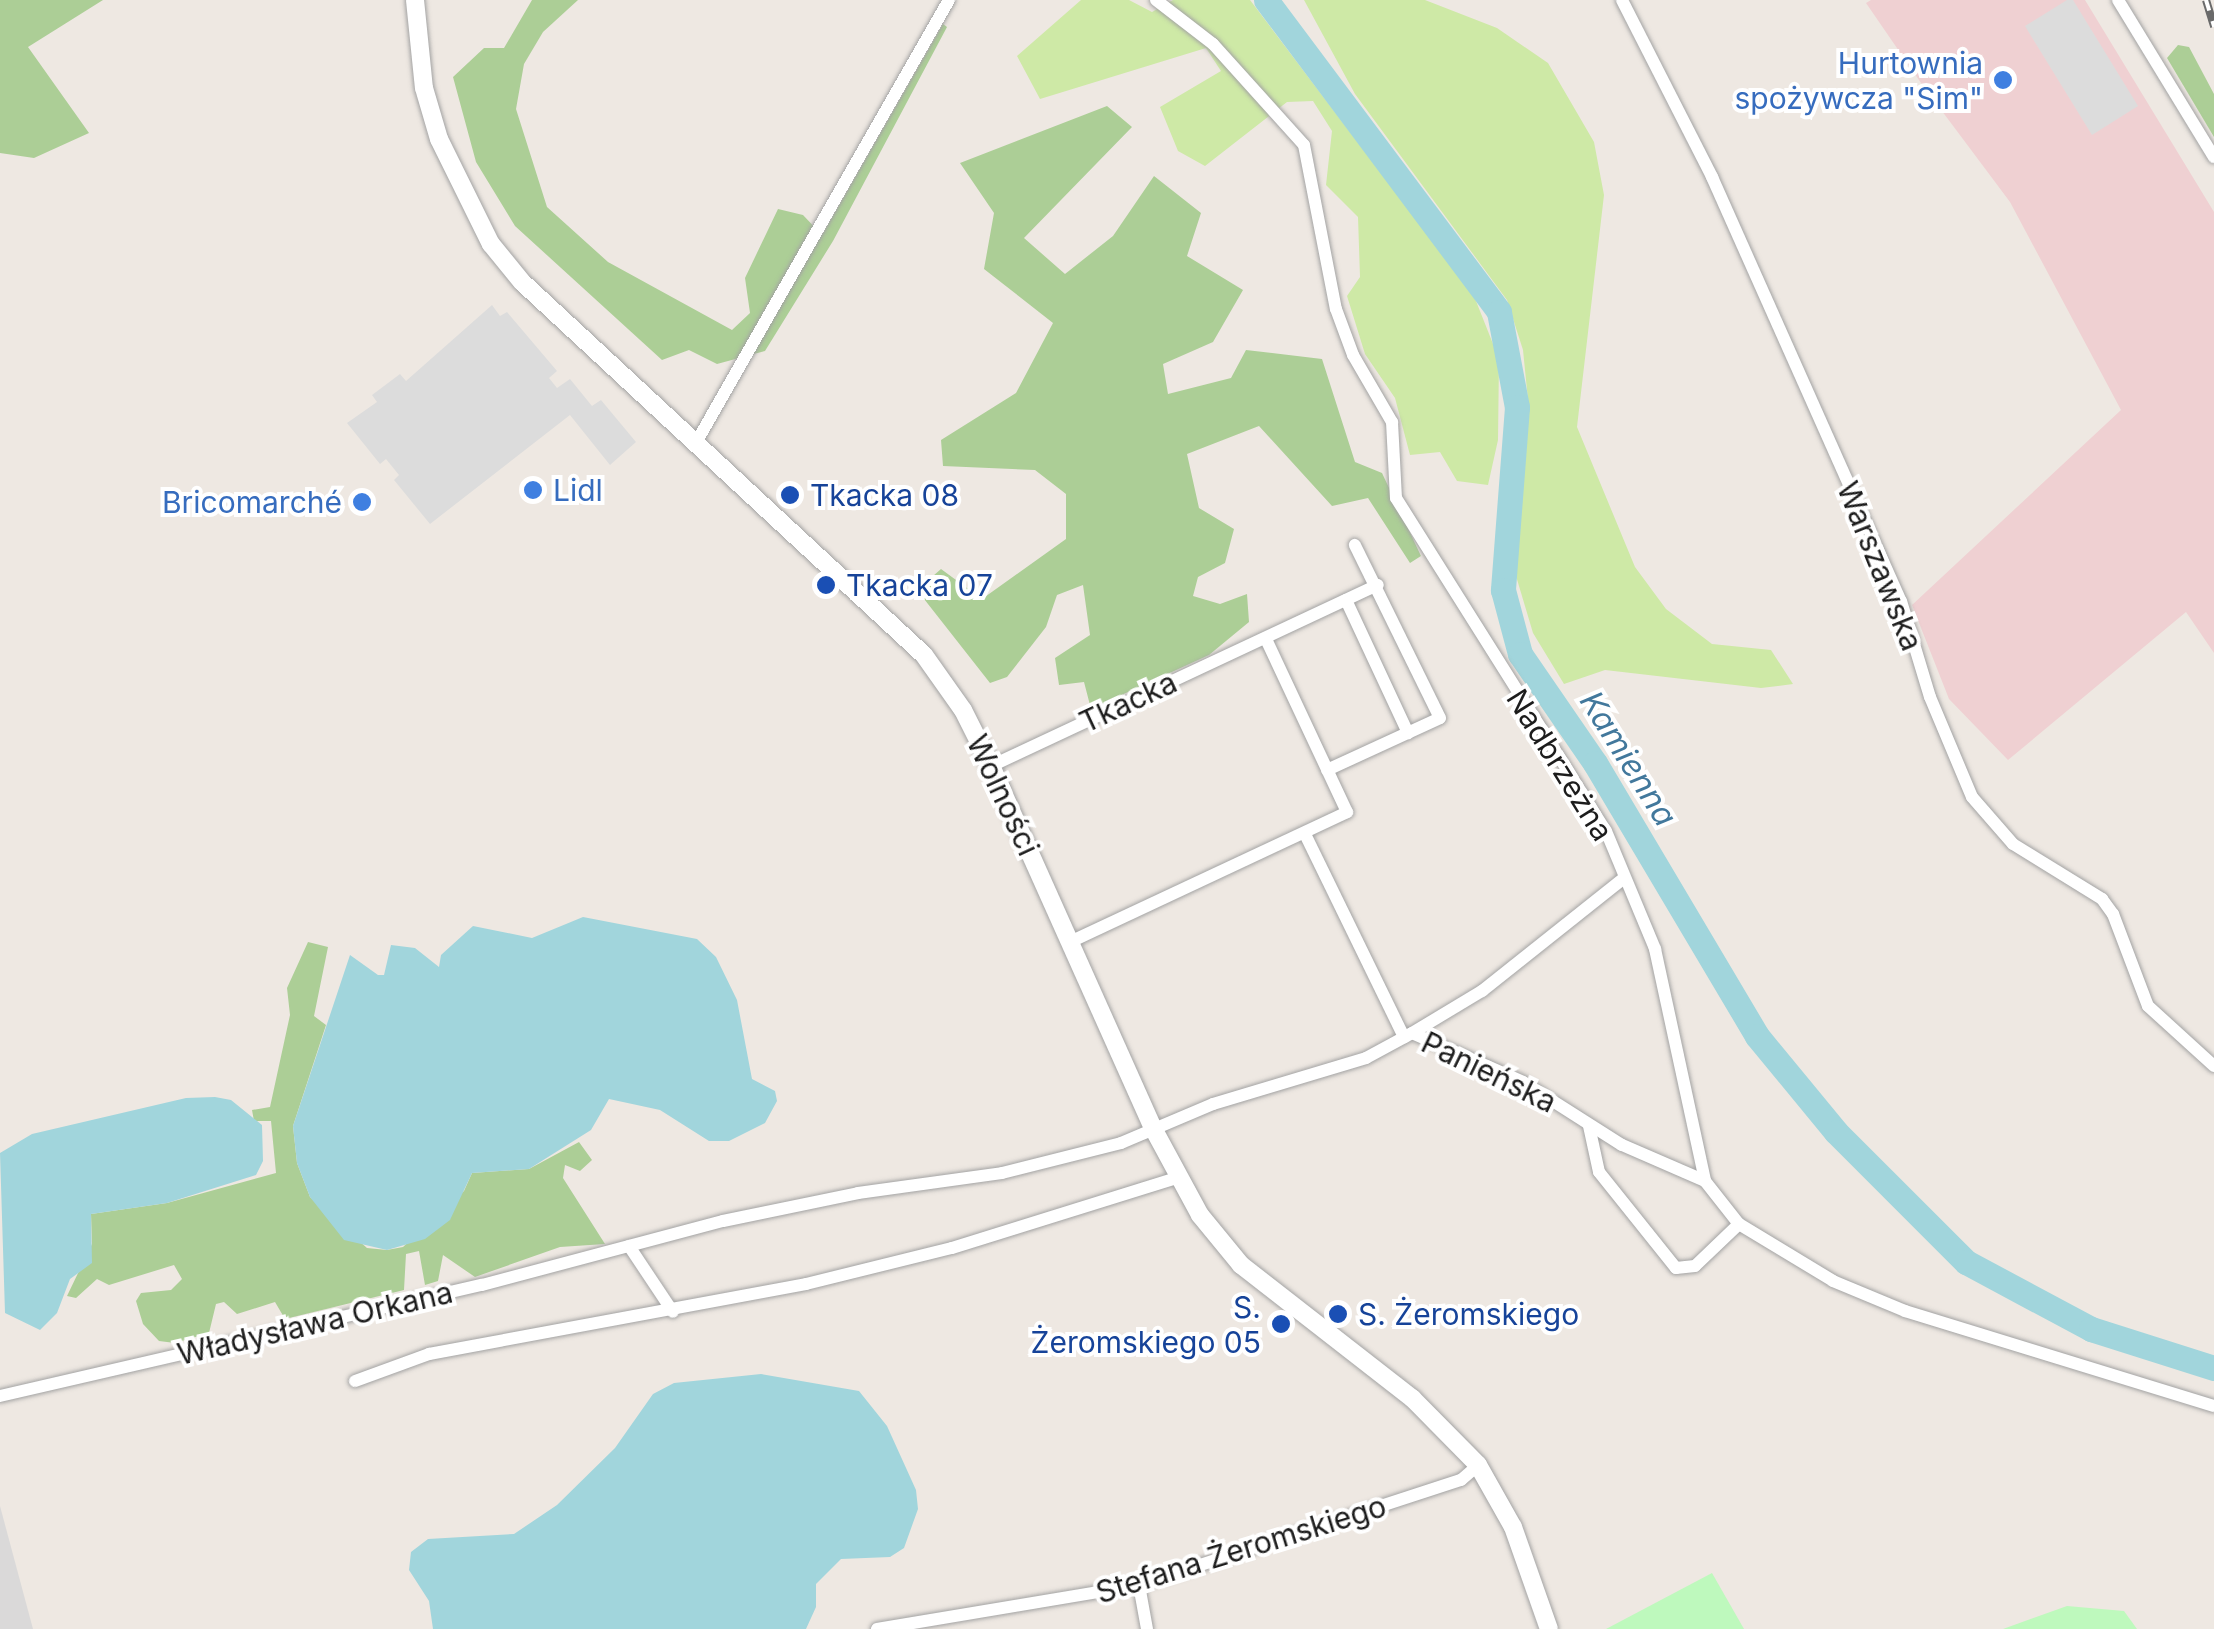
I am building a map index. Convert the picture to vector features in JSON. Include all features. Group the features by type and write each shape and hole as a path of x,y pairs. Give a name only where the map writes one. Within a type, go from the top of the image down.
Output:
{"street":[{"name":"Wolności","path":"415,0 424,88 439,139 491,244 522,282 900,626 963,710 1178,1178 1241,1265 1412,1398 1478,1465 1513,1527 1549,1629"},
{"path":"697,441 948,0"},
{"name":"Nadbrzeżna","path":"1156,0 1213,44 1304,145 1336,309 1352,355 1392,422 1396,498 1598,817 1654,949 1705,1181 1739,1224 1876,1300 2214,1406"},
{"name":"Warszawska","path":"1622,0 1712,177 1901,601 1930,697 1972,797 2013,844 2102,899 2114,914 2148,1006 2214,1066"},
{"path":"2118,0 2214,156"},
{"path":"1327,770 1440,718 1356,545"},
{"name":"Tkacka","path":"991,766 1378,585"},
{"path":"1346,600 1408,733"},
{"path":"1070,942 1347,812 1266,639"},
{"path":"1305,834 1408,1035 1482,990 1624,880"},
{"name":"Panieńska","path":"1154,1130 1213,1104 1366,1058 1408,1035 1523,1082 1589,1126 1705,1181"},
{"path":"1589,1126 1598,1172 1676,1268 1695,1266 1739,1224"},
{"name":"Władysława Orkana","path":"0,1396 858,1193 1002,1174 1154,1130"},
{"name":"Władysława Orkana","path":"355,1381 428,1354 673,1312 952,1248 1178,1178"},
{"path":"629,1246 673,1312"},
{"name":"Stefana Żeromskiego","path":"878,1629 1140,1586 1461,1480 1478,1465"},
{"path":"1140,1586 1147,1629"}],"shaded area":[{"path":"2073,0 2138,106 2092,135 2025,26"},
{"path":"2085,0 2214,212 2214,653 2186,612 2008,760 1949,699 1912,605 2121,410 2010,202 1921,83 1866,3"},
{"path":"492,305 500,316 507,312 557,371 549,378 557,388 570,379 592,406 601,400 636,442 610,465 570,415 430,524 394,480 399,475 386,459 380,464 347,423 377,402 372,395 400,374 406,381"},
{"path":"0,1506 33,1629 0,1629"}],"green space":[{"path":"0,0 103,0 28,47 89,133 34,158 0,153"},
{"path":"532,0 578,0 543,32 524,64 516,109 547,207 608,262 732,330 750,313 745,278 778,209 803,215 822,235 943,24 947,27 833,241 765,351 717,364 689,350 662,360 515,226 476,162 453,77 484,48 504,48"},
{"path":"1081,0 1129,0 1152,12 1173,0 1250,0 1474,296 1499,359 1498,440 1488,485 1457,481 1440,452 1410,455 1395,398 1365,354 1347,296 1360,277 1358,217 1326,185 1332,131 1313,101 1287,102 1205,166 1178,151 1160,107 1221,71 1206,48 1040,99 1017,56"},
{"path":"1304,0 1425,0 1497,28 1548,63 1594,142 1604,195 1577,427 1635,567 1666,609 1712,644 1771,650 1793,684 1761,688 1605,670 1564,684 1533,633 1516,576 1528,400 1523,350 1507,300 1355,94"},
{"path":"2178,45 2189,47 2214,94 2214,137 2167,58"},
{"path":"1107,106 1132,127 1024,238 1065,274 1113,236 1154,176 1201,213 1187,256 1243,290 1213,342 1163,364 1168,394 1231,378 1246,350 1322,359 1355,462 1382,473 1421,556 1410,563 1368,498 1332,506 1259,426 1187,454 1199,508 1234,529 1225,563 1198,577 1193,596 1220,604 1247,594 1249,622 1209,655 1091,709 1084,682 1059,685 1055,658 1090,635 1083,585 1057,595 1046,627 1007,677 990,683 917,590 941,569 982,599 1066,539 1066,494 1035,470 943,466 941,440 1016,393 1053,323 984,269 994,213 960,163"},
{"path":"308,942 328,947 314,1016 326,1025 293,1126 297,1163 310,1197 367,1248 403,1247 464,1191 472,1173 529,1169 579,1142 592,1160 580,1171 565,1165 563,1178 605,1244 560,1247 475,1277 443,1255 438,1281 425,1285 419,1251 406,1254 404,1290 285,1319 275,1302 237,1314 224,1302 216,1304 209,1333 175,1343 159,1341 143,1324 136,1301 141,1293 171,1290 182,1279 174,1265 109,1285 97,1279 76,1298 67,1296 92,1244 91,1214 167,1203 276,1173 271,1121 254,1121 252,1110 270,1107 290,1015 287,988"},
{"path":"1712,1573 1744,1629 1606,1629"},
{"path":"2067,1606 2124,1611 2137,1629 2003,1629"}],"water":[{"path":"583,917 697,939 716,957 737,1000 752,1079 775,1091 777,1101 765,1123 729,1141 709,1141 660,1110 609,1099 591,1130 529,1169 472,1173 450,1220 425,1239 387,1250 344,1240 310,1197 297,1163 293,1126 350,955 378,975 384,975 391,945 415,948 439,967 441,955 473,926 532,938"},
{"path":"186,1098 231,1100 262,1125 263,1161 256,1175 167,1203 91,1214 92,1263 70,1279 57,1313 40,1330 5,1313 0,1153 32,1134"},
{"path":"761,1374 859,1391 887,1426 916,1490 918,1509 904,1548 890,1557 841,1559 816,1584 816,1607 806,1629 433,1629 429,1601 409,1570 411,1552 428,1539 514,1534 557,1505 615,1448 653,1394 674,1383"}],"waterway":[{"name":"Kamienna","path":"1266,0 1499,312 1517,407 1503,590 1520,654 1595,763 1757,1036 1836,1132 1966,1262 2091,1329 2214,1368"}],"railway":[{"path":"2206,0 2214,27"}],"place":[{"name":"Hurtownia spożywcza \"Sim\"","path":"2003,80"},
{"name":"Lidl","path":"533,490"},
{"name":"Tkacka 08","path":"790,495"},
{"name":"Bricomarché","path":"362,502"},
{"name":"Tkacka 07","path":"826,585"},
{"name":"S. Żeromskiego","path":"1338,1314"},
{"name":"S. Żeromskiego 05","path":"1281,1324"}]}
